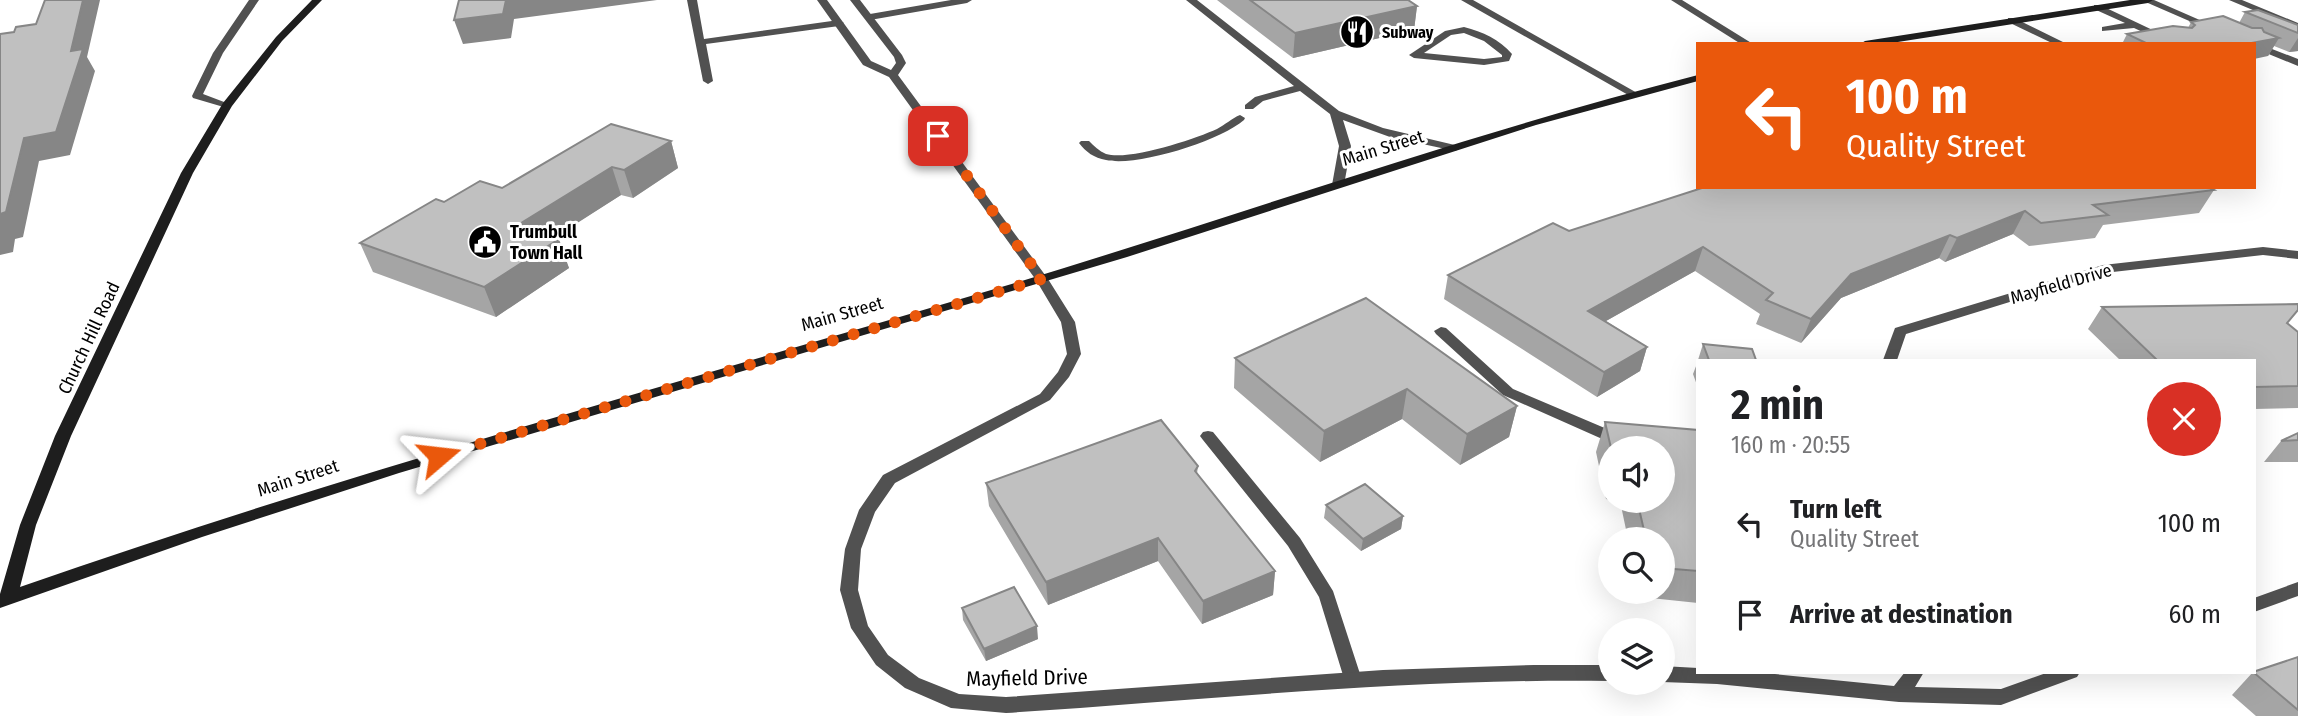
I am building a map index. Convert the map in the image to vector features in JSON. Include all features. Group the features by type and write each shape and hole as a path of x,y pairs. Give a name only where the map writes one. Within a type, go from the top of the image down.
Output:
{"main road":[{"name":"Church Hill Road","path":"4,599 28,525 63,436 187,173 227,105 279,39 317,0"},
{"path":"1877,42 2147,0"},
{"name":"Main Street","path":"4,599 358,481 779,354 1042,279 1455,148 1634,94 1696,78"}],"street":[{"path":"227,105 197,96 218,53 254,0"},
{"path":"692,0 708,81"},
{"path":"822,0 855,20 899,57 899,68 893,75 879,71 867,63 855,20 855,0"},
{"path":"700,42 855,20 967,0"},
{"path":"1191,0 1335,113 1355,123 1402,137 1455,148"},
{"path":"1466,0 1634,94"},
{"path":"1676,0 1745,42"},
{"path":"2147,0 2228,34"},
{"path":"2234,0 2298,26"},
{"path":"2097,7 2173,42"},
{"path":"2011,20 2057,41 2072,36"},
{"path":"2105,29 2135,25"},
{"path":"1464,30 1482,35 1507,54 1506,59 1494,62 1414,55 1448,33 1464,30"},
{"path":"2138,38 2158,35"},
{"path":"2239,39 2247,42"},
{"path":"2256,46 2298,63"},
{"name":"Mayfield Drive","path":"893,75 1042,279 1069,322 1074,354 1064,374 1045,397 889,479 867,510 853,549 849,590 860,628 882,660 912,683 958,702 1006,705 1353,680 1558,671 1598,673"},
{"path":"1249,107 1259,99 1301,87"},
{"path":"1335,113 1345,146 1338,184"},
{"path":"1085,143 1101,156 1125,158 1205,138 1224,130 1240,118"},
{"name":"Mayfield Drive","path":"1889,359 1900,331 2104,269 2263,251 2298,256"},
{"path":"1441,331 1508,392 1605,433 1631,435"},
{"path":"1208,436 1294,541 1327,596 1353,680"},
{"path":"2256,604 2298,589"},
{"path":"1675,674 1717,676 1899,694 2001,697 2065,674"},
{"path":"1899,694 1914,674"}],"building":[{"path":"45,0 83,0 71,51 83,49 56,132 24,138 6,212 0,214 0,34 14,32 16,27 36,24"},
{"path":"459,0 506,0 503,14 454,20"},
{"path":"1250,0 1408,0 1417,6 1295,33"},
{"path":"2258,10 2298,25 2298,33 2245,12"},
{"path":"2223,16 2252,28 2262,28 2264,32 2279,38 2256,42 2144,42 2127,34 2173,26 2192,28 2195,25 2191,22"},
{"path":"611,124 671,141 624,170 612,167 518,225 559,239 484,287 360,243 436,199 444,202 480,181 502,188"},
{"path":"1699,189 2214,190 2093,205 2108,215 2041,223 2025,211 1957,238 1950,235 1851,274 1811,319 1766,300 1773,293 1703,247 1588,311 1647,347 1604,372 1448,275 1553,223 1569,231"},
{"path":"1366,298 1517,406 1467,434 1407,389 1324,431 1235,358"},
{"path":"2298,304 2298,310 2287,323 2298,332 2298,386 2256,387 2256,359 2156,359 2102,307"},
{"path":"1703,344 1752,349 1756,359 1709,359"},
{"path":"1161,420 1198,466 1195,471 1275,571 1203,601 1158,538 1046,582 986,483"},
{"path":"1605,422 1696,430 1696,571 1675,569 1675,527 1643,527 1640,513 1675,513 1675,436 1608,436"},
{"path":"2298,433 2298,440 2281,441"},
{"path":"1365,484 1403,516 1363,539 1326,505"},
{"path":"1014,587 1037,626 984,649 962,608"},
{"path":"2298,657 2298,710 2255,674 2256,671"}],"place":[{"name":"Subway","path":"1357,32"},
{"name":"Trumbull Town Hall","path":"485,242"}],"route":[{"path":"439,456 792,350 1042,279 938,136"}]}
